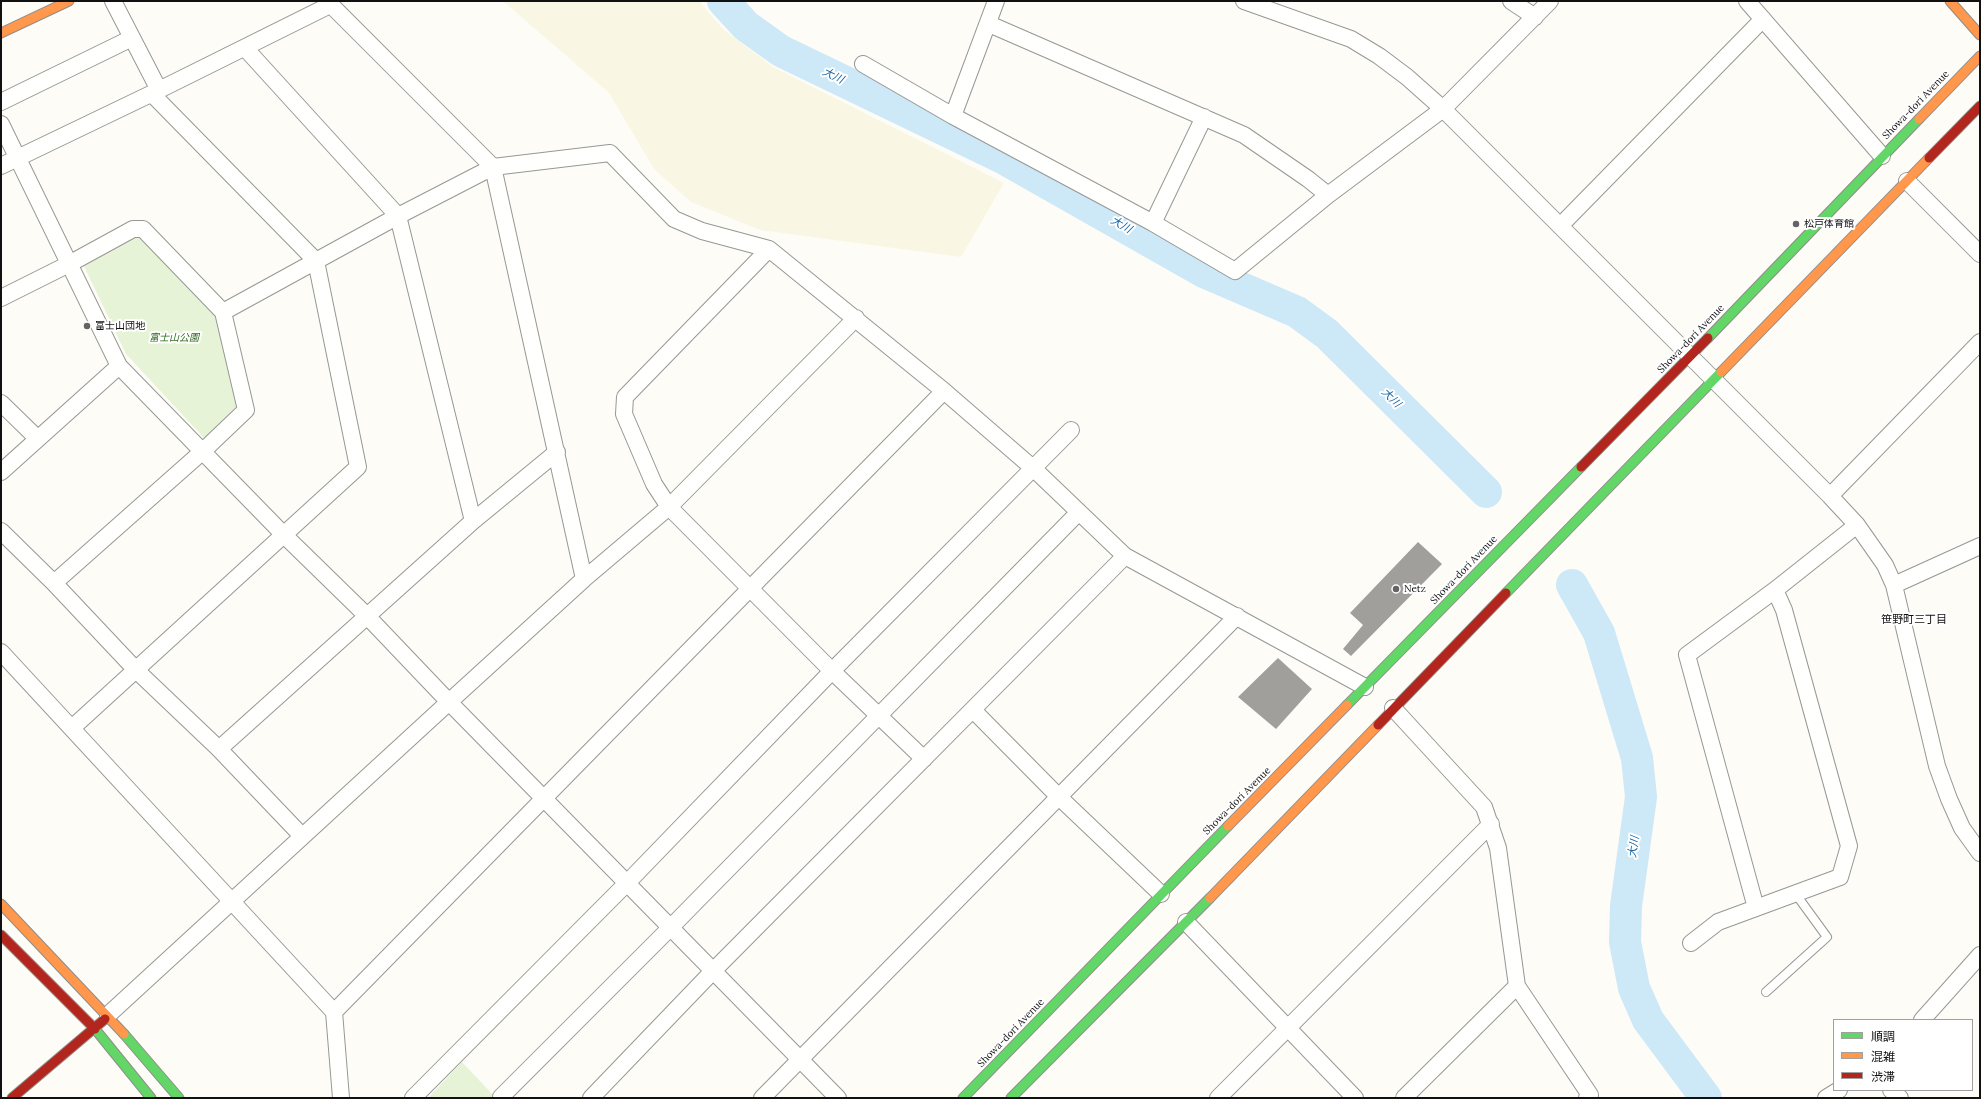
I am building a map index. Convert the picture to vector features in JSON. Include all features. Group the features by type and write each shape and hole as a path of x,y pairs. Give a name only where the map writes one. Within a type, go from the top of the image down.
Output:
{"street":[{"path":"1,33 69,1"},
{"path":"72,728 358,467 316,261 156,92 132,38 113,1"},
{"path":"953,116 989,24 996,1"},
{"path":"1244,1 1351,39 1407,76 1443,109 1830,496 1857,526 1885,565 1894,585 1937,766 1949,799 1962,828 1980,853"},
{"path":"1511,1 1535,17"},
{"path":"863,64 953,116 1153,223 1236,271 1328,195 1443,109 1550,1"},
{"path":"1748,1 1882,156"},
{"path":"1950,1 1980,35"},
{"path":"1,166 246,48 328,3 493,167 584,579"},
{"path":"1560,226 1763,19"},
{"path":"989,24 1244,135 1308,179 1328,195"},
{"path":"1,102 132,38"},
{"path":"246,48 398,216 473,521"},
{"name":"Showa-dori Avenue","path":"963,1098 1160,894 1366,687 1690,356 1980,56"},
{"path":"1012,1098 1186,922 1714,381 1980,106"},
{"path":"1153,223 1204,117"},
{"path":"1,124 119,366 284,535 367,616 449,702 838,1098"},
{"path":"223,312 398,216 493,167 610,153 674,219 702,231 769,249 856,318 944,391 1034,469 1125,556 1366,687"},
{"path":"1907,181 1980,254"},
{"path":"1,298 69,264 132,229 143,229 223,312 246,410 203,451 54,583"},
{"path":"769,249 625,398 624,414 654,484 669,507 832,671 924,759"},
{"path":"12,1098 94,1028 584,579 669,507 856,318"},
{"path":"1830,496 1980,342"},
{"path":"1,472 119,366"},
{"path":"334,1012 751,590 944,391"},
{"path":"1,403 38,440"},
{"path":"413,1098 627,883 832,671 1071,430"},
{"path":"219,749 473,521 557,452"},
{"path":"501,1097 671,928 1079,512"},
{"path":"1756,908 1687,655 1775,590 1857,526"},
{"path":"1,531 54,583 136,670 219,749 302,836"},
{"path":"1894,585 1980,546"},
{"path":"591,1098 713,971 1125,556"},
{"path":"1691,943 1718,922 1840,876 1849,846 1784,610 1775,590"},
{"path":"762,1098 1237,616"},
{"path":"1,652 334,1012 341,1098"},
{"path":"1394,708 1484,807 1498,848 1517,986 1590,1095 1587,1098"},
{"path":"973,710 1160,894"},
{"path":"1218,1098 1491,824"},
{"path":"1,904 108,1015 179,1098"},
{"path":"1186,922 1355,1098"},
{"path":"1,935 94,1028 151,1098"},
{"path":"1923,1019 1980,955"},
{"path":"1404,1098 1517,986"},
{"path":"1826,1098 1837,1091"},
{"path":"1892,1091 1900,1098"}],"lane":[{"path":"1766,992 1827,937 1795,893"}],"shaded area":[{"path":"503,1 699,1 723,29 773,67 1004,183 961,257 760,230 691,202 654,169 609,93"}],"green space":[{"name":"富士山公園","path":"138,233 217,316 241,408 205,439 126,354 83,264"},
{"path":"462,1062 496,1098 428,1098"}],"building":[{"name":"Netz","path":"1418,542 1442,564 1351,656 1343,649 1363,625 1350,613"},
{"path":"1278,658 1312,689 1276,729 1238,697"}],"waterway":[{"name":"大川","path":"723,1 746,26 781,51 1003,158 1204,272 1297,312 1327,334 1486,492"},
{"name":"大川","path":"1572,585 1599,633 1637,758 1641,797 1626,906 1625,942 1634,988 1648,1020 1706,1098"}],"traffic: fast":[{"path":"1708,338 1919,119"},
{"path":"1506,593 1721,372"},
{"path":"1347,705 1581,467"},
{"path":"963,1098 1228,826"},
{"path":"1011,1098 1210,898"},
{"path":"95,1029 151,1098"},
{"path":"124,1034 179,1098"}],"traffic: slow":[{"path":"1,33 69,1"},
{"path":"1950,1 1980,35"},
{"path":"1919,119 1980,56"},
{"path":"1721,372 1929,158"},
{"path":"1228,826 1347,705"},
{"path":"1210,898 1378,725"},
{"path":"1,904 124,1034"}],"traffic: jam":[{"path":"1929,158 1980,106"},
{"path":"1581,467 1708,338"},
{"path":"1378,725 1506,593"},
{"path":"1,935 95,1029"},
{"path":"12,1098 105,1019"}],"place":[{"name":"松戸体育館","path":"1796,224"},
{"name":"富士山団地","path":"87,326"},
{"name":"Netz","path":"1396,589"}],"district":[{"name":"笹野町三丁目","path":"1914,620"}]}
